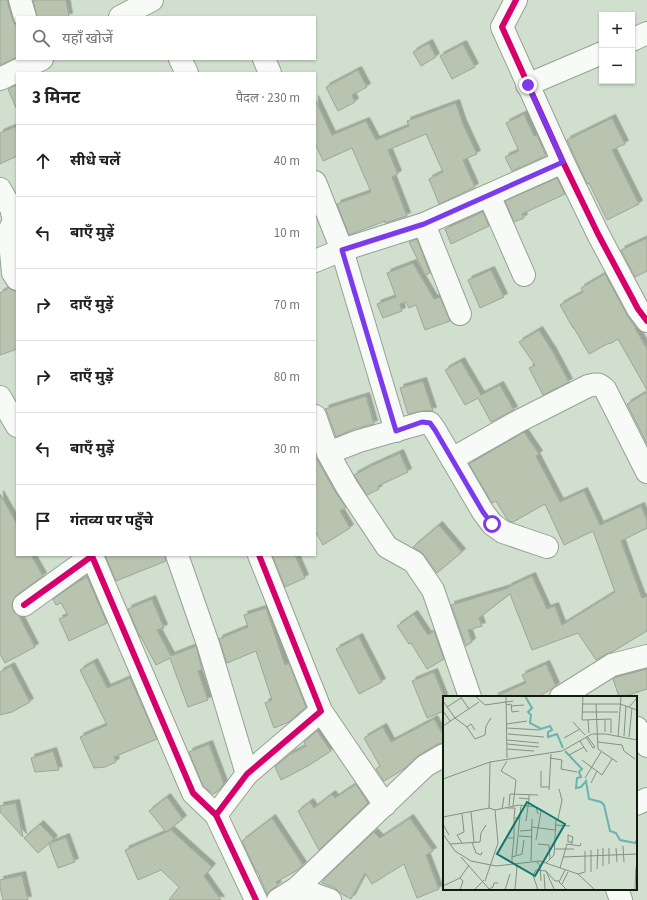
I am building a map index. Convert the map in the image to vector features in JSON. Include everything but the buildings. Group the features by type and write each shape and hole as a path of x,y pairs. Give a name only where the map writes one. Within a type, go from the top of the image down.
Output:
{"street":[{"path":"20,0 25,16"},
{"path":"122,16 152,0 160,16"},
{"path":"516,0 502,28 563,162 598,234 638,309 647,321"},
{"path":"635,39 647,33"},
{"path":"528,85 599,54"},
{"path":"180,60 186,72"},
{"path":"264,60 270,72"},
{"path":"18,72 42,63"},
{"path":"0,79 16,73"},
{"path":"316,261 342,250 424,224 563,162"},
{"path":"316,185 342,250 396,431"},
{"path":"0,189 11,208 14,221 9,231 10,277"},
{"path":"489,195 524,275"},
{"path":"424,224 460,314"},
{"path":"452,459 517,422 588,386 597,384 605,389 647,472"},
{"path":"0,397 16,424"},
{"path":"316,421 328,452 347,486 387,547 414,562 433,590 470,696"},
{"path":"328,452 422,422 430,423 483,512 492,524 503,532 547,547"},
{"path":"24,605 92,556 194,793 216,815 256,900"},
{"path":"177,556 208,644 247,774"},
{"path":"259,556 321,711 385,805"},
{"path":"565,696 612,665 647,656"},
{"path":"216,815 247,774 321,711"},
{"path":"637,728 647,746"},
{"path":"278,900 297,888 425,766 443,756"},
{"path":"637,804 647,799"},
{"path":"297,888 330,900"},
{"path":"617,890 621,900"}],"cycle path":[{"path":"516,0 502,27 563,162 598,234 638,309 647,321"},
{"path":"24,605 92,556 193,793 216,815"},
{"path":"256,900 216,815 247,774 321,711 259,556"}],"route":[{"path":"492,524 483,512 430,423 422,422 396,431 342,250 424,224 563,162 528,85"}]}
